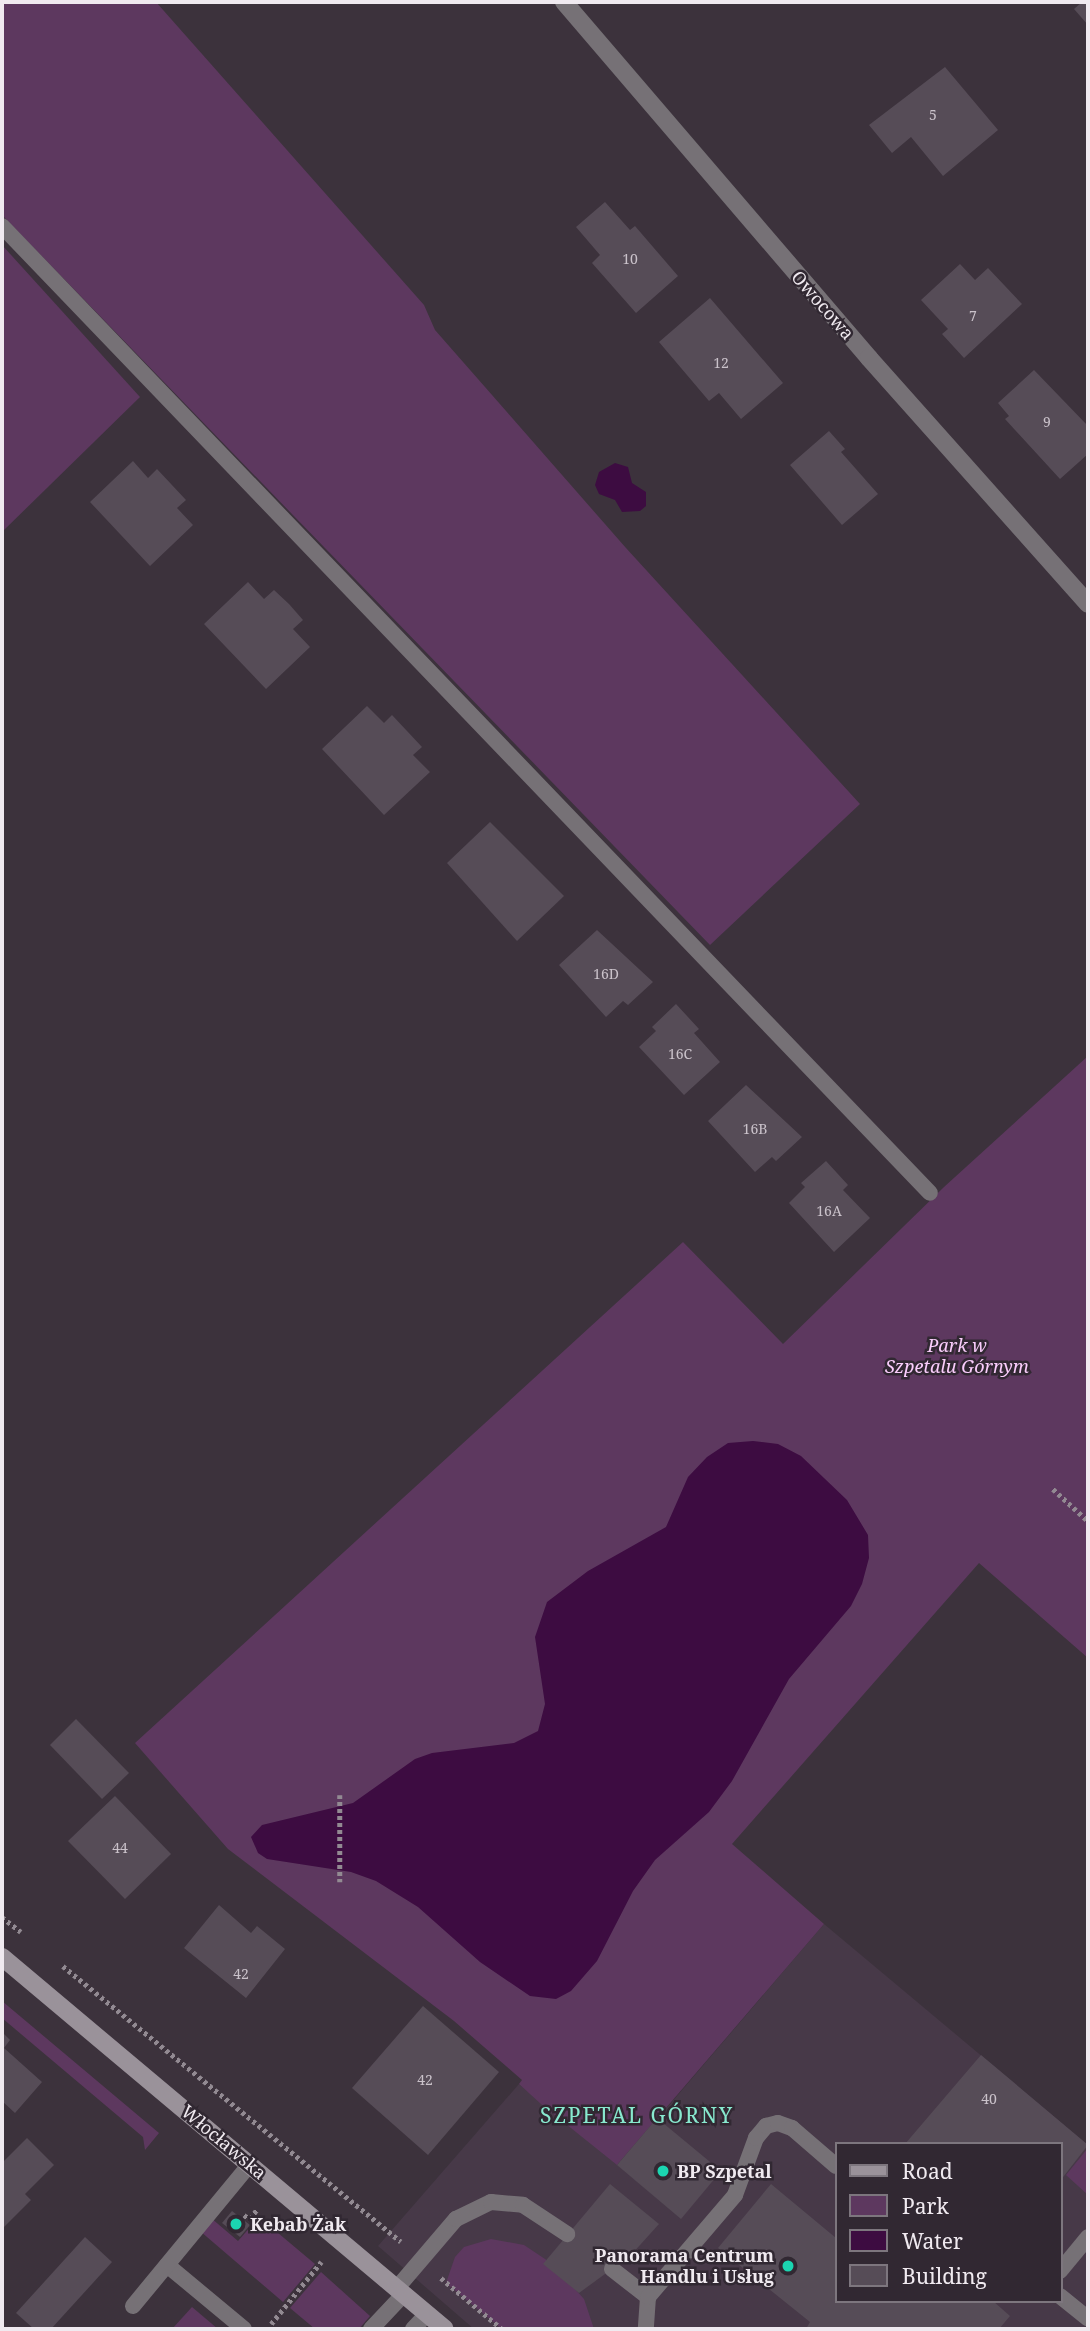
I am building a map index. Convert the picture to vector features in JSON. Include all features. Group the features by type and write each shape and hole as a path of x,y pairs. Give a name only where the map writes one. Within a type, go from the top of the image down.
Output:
{"main road":[{"name":"Włocławska","path":"2,1957 445,2329"}],"street":[{"name":"Owocowa","path":"564,2 869,358 1088,604"}],"lane":[{"path":"2,226 930,1193"},
{"path":"645,2329 648,2297 735,2195 756,2138 766,2126 778,2123 792,2128 834,2164"},
{"path":"133,2306 250,2164"},
{"path":"371,2329 420,2259 456,2219 491,2202 523,2205 567,2234"},
{"path":"1062,2269 1088,2237"},
{"path":"167,2265 244,2329"},
{"path":"612,2269 648,2297"},
{"path":"1062,2298 1088,2319"},
{"path":"413,2329 427,2314"}],"path":[{"path":"1053,1489 1088,1521"},
{"path":"340,1795 340,1882"},
{"path":"2,1917 23,1934"},
{"path":"55,1960 502,2329"},
{"path":"267,2329 321,2262"}],"shaded area":[{"path":"824,1924 1088,2145 1088,2329 474,2329 378,2246 519,2084 618,2165"}],"green space":[{"path":"2,2 156,2 424,305 435,330 626,548 860,804 710,945 2,215"},
{"path":"2,245 140,397 2,532"},
{"name":"Park w Szpetalu Górnym","path":"1088,1056 1088,1658 979,1563 732,1844 824,1924 617,2165 541,2104 519,2084 522,2080 454,2021 228,1849 135,1743 683,1242 783,1344 944,1187"},
{"path":"2,2001 159,2133 145,2150 143,2137 2,2018"},
{"path":"1088,2148 1088,2195 1066,2175"},
{"path":"259,2217 315,2264 283,2302 200,2231 211,2218 238,2241"},
{"path":"491,2239 524,2245 551,2263 584,2299 594,2329 502,2329 446,2283 455,2257 464,2247"},
{"path":"321,2272 370,2316 359,2329 315,2329 290,2308"},
{"path":"192,2307 218,2329 172,2329"}],"water":[{"path":"615,463 628,467 632,483 646,492 646,506 640,511 622,512 615,500 599,494 595,485 599,472"},
{"path":"753,1441 778,1444 801,1456 847,1500 868,1535 869,1558 862,1584 851,1606 789,1679 732,1781 709,1812 655,1860 633,1891 597,1961 571,1991 556,1999 530,1996 480,1962 418,1907 376,1881 351,1872 267,1859 258,1853 251,1837 262,1825 353,1803 415,1759 432,1753 514,1743 538,1731 545,1704 535,1637 547,1602 588,1571 666,1527 688,1477 707,1457 728,1443"}],"building":[{"path":"1082,2 1088,2 1088,25 1074,9"},
{"path":"945,67 998,130 943,176 911,137 892,153 869,125"},
{"path":"605,202 630,230 635,226 678,276 636,313 592,263 600,255 576,227"},
{"path":"960,264 975,280 988,268 1022,304 964,358 942,334 948,329 921,300"},
{"path":"710,298 783,383 741,419 719,393 709,401 659,342"},
{"path":"1034,370 1088,426 1088,454 1060,479 1005,419 1009,416 998,403"},
{"path":"829,431 845,449 841,452 878,494 842,525 790,465"},
{"path":"133,461 148,478 157,469 186,500 177,508 193,525 150,566 90,502"},
{"path":"248,582 264,599 274,590 289,604 303,620 293,629 310,647 266,689 204,624"},
{"path":"367,706 384,723 392,715 422,747 413,755 430,772 384,815 322,749"},
{"path":"490,822 564,896 517,941 447,863"},
{"path":"597,930 653,982 628,1005 623,1001 606,1017 559,965"},
{"path":"676,1004 699,1029 694,1033 720,1062 684,1095 639,1047 656,1031 652,1027"},
{"path":"746,1085 802,1137 776,1161 772,1157 755,1172 708,1121"},
{"path":"826,1161 848,1185 843,1190 870,1218 834,1252 789,1203 805,1187 801,1183"},
{"path":"76,1719 129,1773 102,1799 50,1745"},
{"path":"115,1796 171,1854 125,1899 68,1841"},
{"path":"219,1905 251,1933 257,1926 285,1949 246,1998 184,1948"},
{"path":"423,2006 499,2072 428,2155 352,2088"},
{"path":"2,2032 10,2040 4,2048 42,2082 15,2113 2,2101"},
{"path":"981,2055 1088,2145 1062,2178 1062,2142 907,2142"},
{"path":"657,2118 721,2171 681,2219 617,2165"},
{"path":"27,2138 54,2165 25,2194 31,2200 2,2229 2,2163"},
{"path":"610,2184 659,2224 631,2255 579,2293 543,2264"},
{"name":"Panorama Centrum Handlu i Usług","path":"771,2184 834,2236 834,2303 995,2303 1010,2316 999,2329 806,2329 810,2322 718,2248"},
{"name":"Kebab Żak","path":"232,2211 250,2225 240,2237 222,2223"},
{"path":"85,2237 112,2262 51,2329 34,2329 16,2313"}],"place":[{"name":"BP Szpetal","path":"663,2171"},
{"name":"Kebab Żak","path":"236,2224"},
{"name":"Panorama Centrum Handlu i Usług","path":"788,2266"}],"district":[{"name":"SZPETAL GÓRNY","path":"637,2115"}]}
